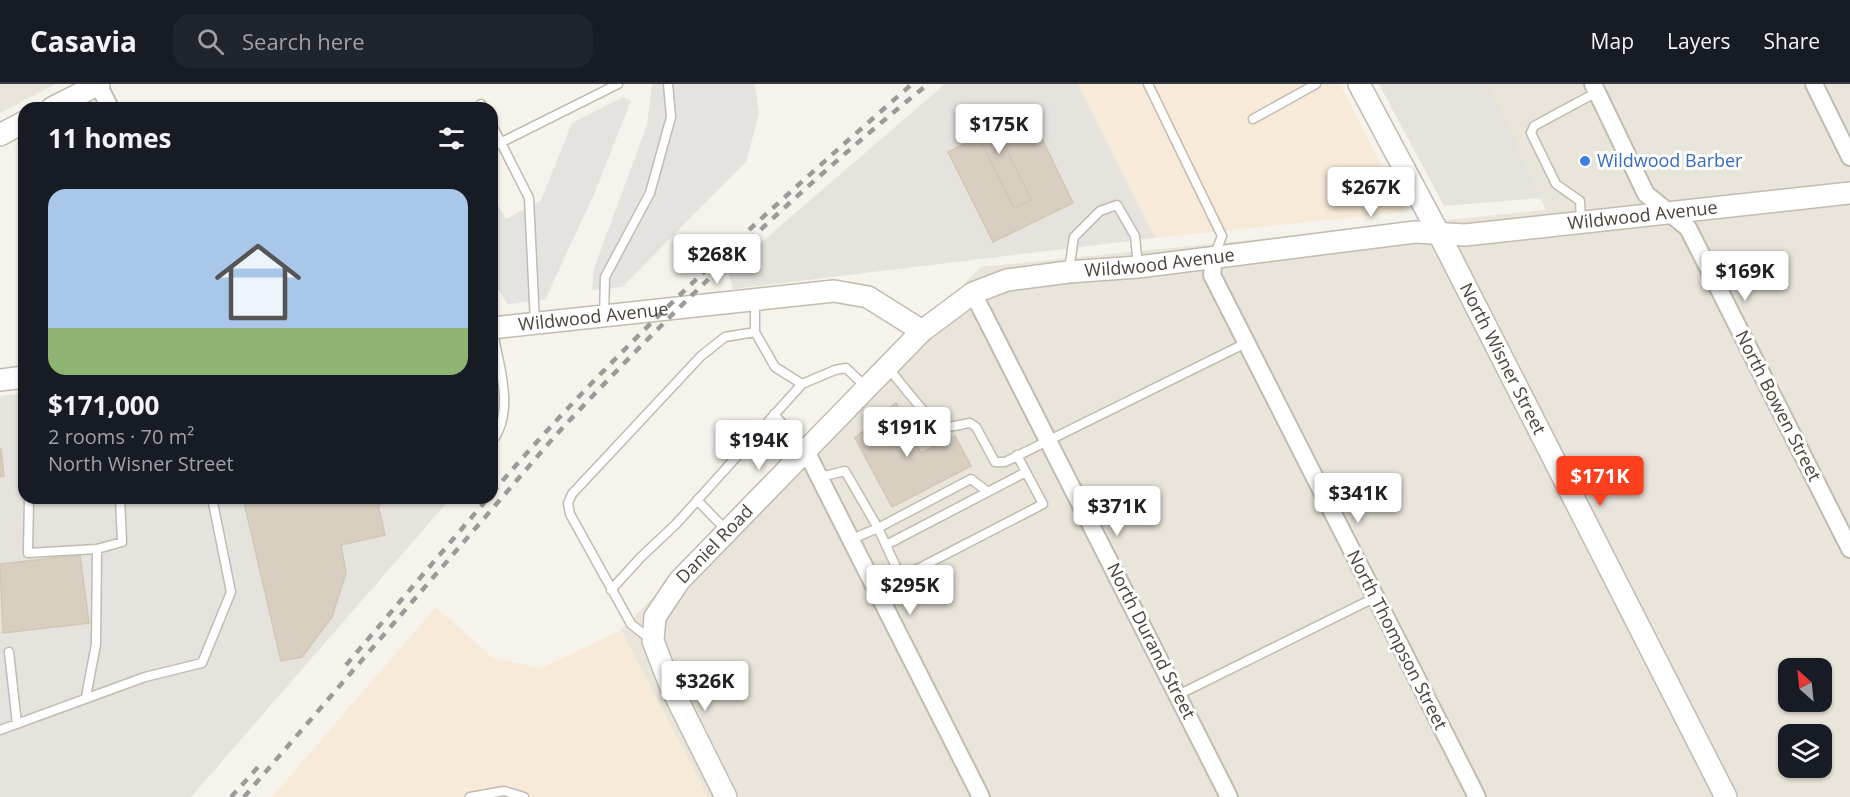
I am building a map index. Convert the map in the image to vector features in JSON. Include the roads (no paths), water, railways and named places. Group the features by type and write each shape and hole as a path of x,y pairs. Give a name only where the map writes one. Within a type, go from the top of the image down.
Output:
{"street":[{"path":"64,102 98,84 107,102"},
{"name":"North Wisner Street","path":"1359,84 1439,234 1726,797"},
{"path":"1814,84 1850,157"},
{"name":"North Bowen Street","path":"1595,88 1646,194 1688,228 1850,549"},
{"path":"0,135 18,125"},
{"name":"Wildwood Avenue","path":"498,327 834,291 868,297 922,331 973,293 1007,280 1068,272 1138,267 1415,232 1465,235 1668,211 1850,193"},
{"name":"North Thompson Street","path":"1214,257 1212,275 1477,797"},
{"name":"North Durand Street","path":"973,293 1229,797"},
{"name":"Daniel Road","path":"653,641 655,617 679,580 922,331"},
{"path":"0,380 18,378"},
{"path":"806,451 981,797"},
{"path":"653,641 670,685 726,797"}],"lane":[{"path":"498,144 618,84"},
{"path":"604,316 605,277 650,193 672,117 668,84"},
{"path":"1148,84 1222,236 1214,257"},
{"path":"1253,118 1316,84"},
{"path":"1581,222 1580,201 1556,184 1531,133 1534,126 1595,88"},
{"path":"498,137 529,198 535,323"},
{"path":"1068,272 1074,237 1100,211 1118,205 1136,236 1138,267"},
{"path":"755,301 755,332 775,367 802,384"},
{"path":"653,641 631,624 570,514 568,503 572,494 701,356 725,337 755,332"},
{"path":"888,368 914,397 930,422 942,427 970,423 976,427 995,462 1005,462 1246,344"},
{"path":"498,361 504,394 503,417 498,428"},
{"path":"611,590 697,500 802,384 835,370 846,368 867,388"},
{"path":"774,414 806,451"},
{"path":"878,590 1043,504 1017,455"},
{"path":"820,477 845,471 878,528 897,569 898,579"},
{"path":"886,545 1026,472"},
{"path":"852,539 878,528 971,479 988,492"},
{"path":"697,500 727,531"},
{"path":"30,504 28,553 97,549 122,542 120,504"},
{"path":"0,730 145,676 202,663 231,592 213,504"},
{"path":"86,697 96,644 97,549"},
{"path":"1178,695 1376,597"},
{"path":"9,652 16,724"},
{"path":"470,797 504,791 524,797"}],"railway":[{"path":"498,486 591,384 694,281 912,84"},
{"path":"498,502 555,436 689,298 783,209 928,84"},
{"path":"346,665 483,504"},
{"path":"244,797 496,504"},
{"path":"231,797 260,765"}],"place":[{"name":"Wildwood Barber","path":"1585,161"}]}
